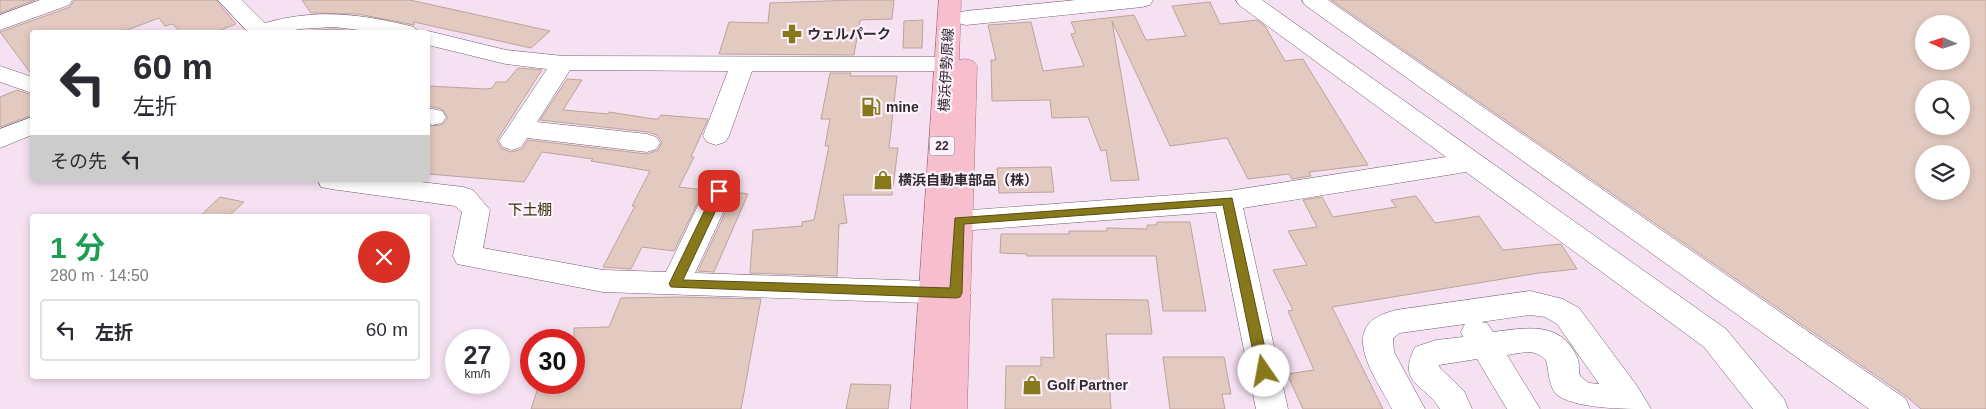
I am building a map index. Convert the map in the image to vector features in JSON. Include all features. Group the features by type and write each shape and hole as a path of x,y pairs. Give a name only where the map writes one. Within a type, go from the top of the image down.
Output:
{"main road":[{"name":"横浜伊勢原線","path":"951,409 945,293 946,64 961,6"},
{"name":"横浜伊勢原線","path":"927,409 945,293 959,221 961,6"}],"street":[{"path":"0,23 22,7 62,0"},
{"path":"229,0 259,30"},
{"path":"304,20 336,0"},
{"path":"961,6 1142,0"},
{"path":"1247,0 1715,338 1772,409"},
{"path":"1298,0 1870,409"},
{"path":"1313,0 1894,409"},
{"path":"268,30 304,20 345,20 396,30"},
{"path":"430,38 506,57 563,63 946,64"},
{"path":"563,63 516,136 647,143"},
{"path":"716,136 743,63"},
{"path":"0,74 28,83"},
{"path":"0,92 28,83"},
{"path":"0,139 30,126"},
{"path":"959,221 1228,201 1470,162"},
{"path":"356,182 463,197 476,210 467,256 603,281 945,293"},
{"path":"675,284 719,191"},
{"path":"1228,201 1272,409"},
{"path":"1408,409 1376,344 1377,337 1384,327 1396,322 1530,303 1542,304 1562,312 1574,323 1630,403"},
{"path":"1464,312 1484,346 1514,408"},
{"path":"1456,409 1450,395 1425,373 1423,362 1426,356 1523,340 1540,340 1560,353 1563,360 1562,374 1565,381 1576,392 1592,398 1630,403"}],"building":[{"path":"0,0 35,0 0,13"},
{"path":"74,0 216,0 236,24 220,30 179,30 172,24 165,26 159,18 127,30 30,30 30,72 0,32 70,7"},
{"path":"302,0 410,0 550,31 531,48 414,22 414,25 358,14 311,13"},
{"path":"894,0 892,19 860,20 854,55 719,54 729,22 768,23 770,3"},
{"path":"1331,0 1986,0 1986,409 1921,409 1907,397"},
{"path":"1210,2 1220,24 1257,20 1265,26 1285,61 1303,59 1368,165 1309,172 1311,176 1292,179 1289,174 1248,179 1227,138 1170,146 1112,21 1139,180 1111,181 1106,150 1101,151 1088,117 1052,118 1050,100 992,101 991,60 996,60 988,25 1031,22 1043,71 1084,66 1071,34 1076,33 1071,22 1134,15 1146,40 1186,36 1172,6"},
{"path":"923,20 922,48 903,48 904,21"},
{"path":"518,68 542,70 497,140 501,148 511,152 522,149 528,140 647,154 658,150 662,142 657,135 648,132 540,120 567,79 582,80 563,110 608,114 609,112 654,119 658,119 661,115 708,119 691,157 694,157 679,187 704,190 674,251 642,247 631,269 603,267 635,206 632,206 650,171 591,161 593,159 542,152 524,182 430,174 430,126 442,125 448,118 442,109 430,106 430,86 486,89 492,88 496,82 506,82"},
{"path":"830,73 851,73 850,76 897,76 889,148 898,148 892,195 843,195 847,223 839,224 837,276 750,273 753,230 802,226 802,222 814,220 829,146 825,146 830,119 821,119"},
{"path":"17,90 30,94 30,116 0,127 0,97"},
{"path":"1051,167 1054,192 999,193 997,168"},
{"path":"735,192 748,194 714,272 698,271"},
{"path":"1416,196 1435,223 1479,216 1503,250 1561,244 1577,269 1539,273 1332,307 1383,409 1303,409 1287,374 1314,370 1288,311 1293,310 1273,270 1307,265 1288,231 1317,227 1303,200 1322,197 1333,217 1396,207 1391,200"},
{"path":"220,197 244,202 231,214 202,214"},
{"path":"1157,222 1190,222 1206,311 1163,311 1156,256 1027,256 1027,254 1000,253 1001,234 1069,234 1069,231 1107,231 1107,228 1147,229 1147,225 1157,225"},
{"path":"621,298 761,299 741,409 531,409 536,394 585,394 585,329 574,328 609,327"},
{"path":"1052,299 1148,300 1152,334 1106,334 1111,409 1005,409 1006,366 1041,366 1041,357 1054,358"},
{"path":"1163,357 1224,357 1231,394 1222,394 1225,409 1170,409"},
{"path":"851,384 891,385 888,409 846,409"}],"place":[{"name":"ウェルパーク","path":"792,34"},
{"name":"mine","path":"871,107"},
{"name":"横浜自動車部品（株）","path":"883,180"},
{"name":"Golf Partner","path":"1032,385"}],"district":[{"name":"下土棚","path":"530,209"}],"route":[{"path":"719,191 675,284 956,293 959,221 1228,201 1264,371"}]}
